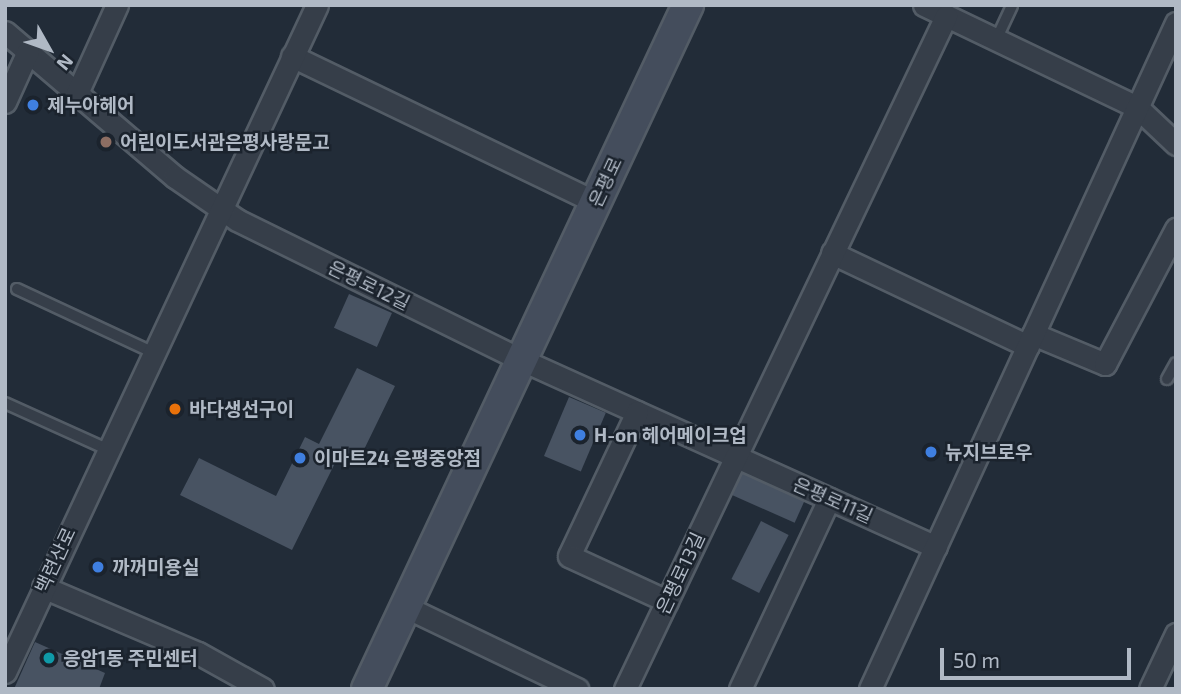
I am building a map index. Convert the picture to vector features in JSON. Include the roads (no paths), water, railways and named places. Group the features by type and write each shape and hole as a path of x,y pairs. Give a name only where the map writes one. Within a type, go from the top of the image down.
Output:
{"main road":[{"name":"은평로","path":"367,689 688,5"}],"street":[{"path":"77,93 117,5"},
{"path":"152,352 317,5"},
{"path":"924,5 1137,107 1176,144"},
{"path":"735,456 946,16"},
{"path":"870,689 1176,23"},
{"name":"은평로12길","path":"5,32 175,177 219,208 522,360"},
{"path":"5,102 28,51"},
{"path":"292,56 596,202"},
{"path":"832,253 1030,340 1105,364 1176,229"},
{"name":"백련산로","path":"5,672 152,352"},
{"path":"522,360 637,412 569,556 667,601"},
{"name":"은평로11길","path":"637,412 936,547"},
{"name":"은평로13길","path":"625,689 735,456"},
{"path":"740,689 830,499"},
{"path":"43,587 198,653 263,689"},
{"path":"406,607 577,689"},
{"path":"1150,689 1176,635"}],"lane":[{"path":"996,40 1012,5"},
{"path":"17,289 152,352"},
{"path":"1167,379 1176,363"},
{"path":"5,402 107,449"}],"place":[{"name":"제누아헤어","path":"33,105"},
{"name":"어린이도서관은평사랑문고","path":"106,142"},
{"name":"바다생선구이","path":"175,409"},
{"name":"H-on 헤어메이크업","path":"580,435"},
{"name":"뉴지브로우","path":"931,452"},
{"name":"이마트24 은평중앙점","path":"300,458"},
{"name":"까꺼미용실","path":"98,567"},
{"name":"응암1동 주민센터","path":"49,658"}]}
